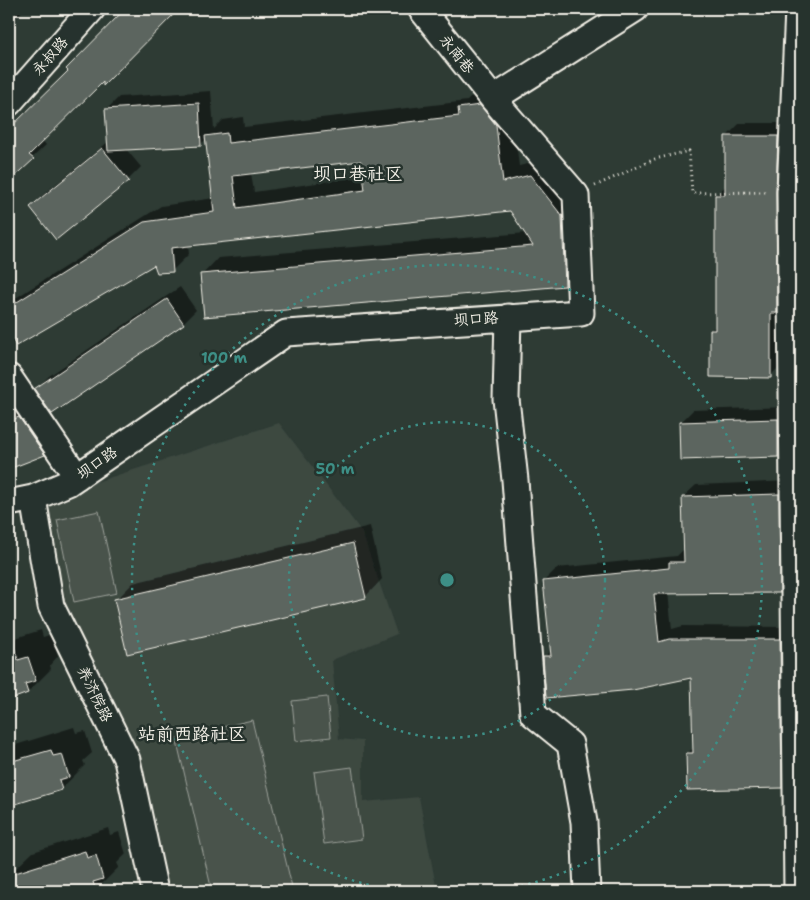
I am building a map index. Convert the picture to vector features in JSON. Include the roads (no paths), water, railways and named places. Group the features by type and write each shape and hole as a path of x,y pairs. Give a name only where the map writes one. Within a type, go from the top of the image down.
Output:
{"street":[{"name":"永叔路","path":"9,103 92,9"},
{"name":"永南巷","path":"421,9 494,99"},
{"path":"494,99 635,9"},
{"path":"797,891 790,192 798,9"},
{"name":"坝口路","path":"9,503 33,498 68,483 286,332 581,313 576,195 494,99"},
{"path":"508,317 506,400 515,480 533,714 570,744 584,822 588,891"},
{"path":"9,378 77,477"},
{"name":"养济院路","path":"33,498 51,606 127,760 155,891"}],"district":[{"name":"坝口巷社区","path":"358,174"},
{"name":"站前西路社区","path":"192,734"}]}
